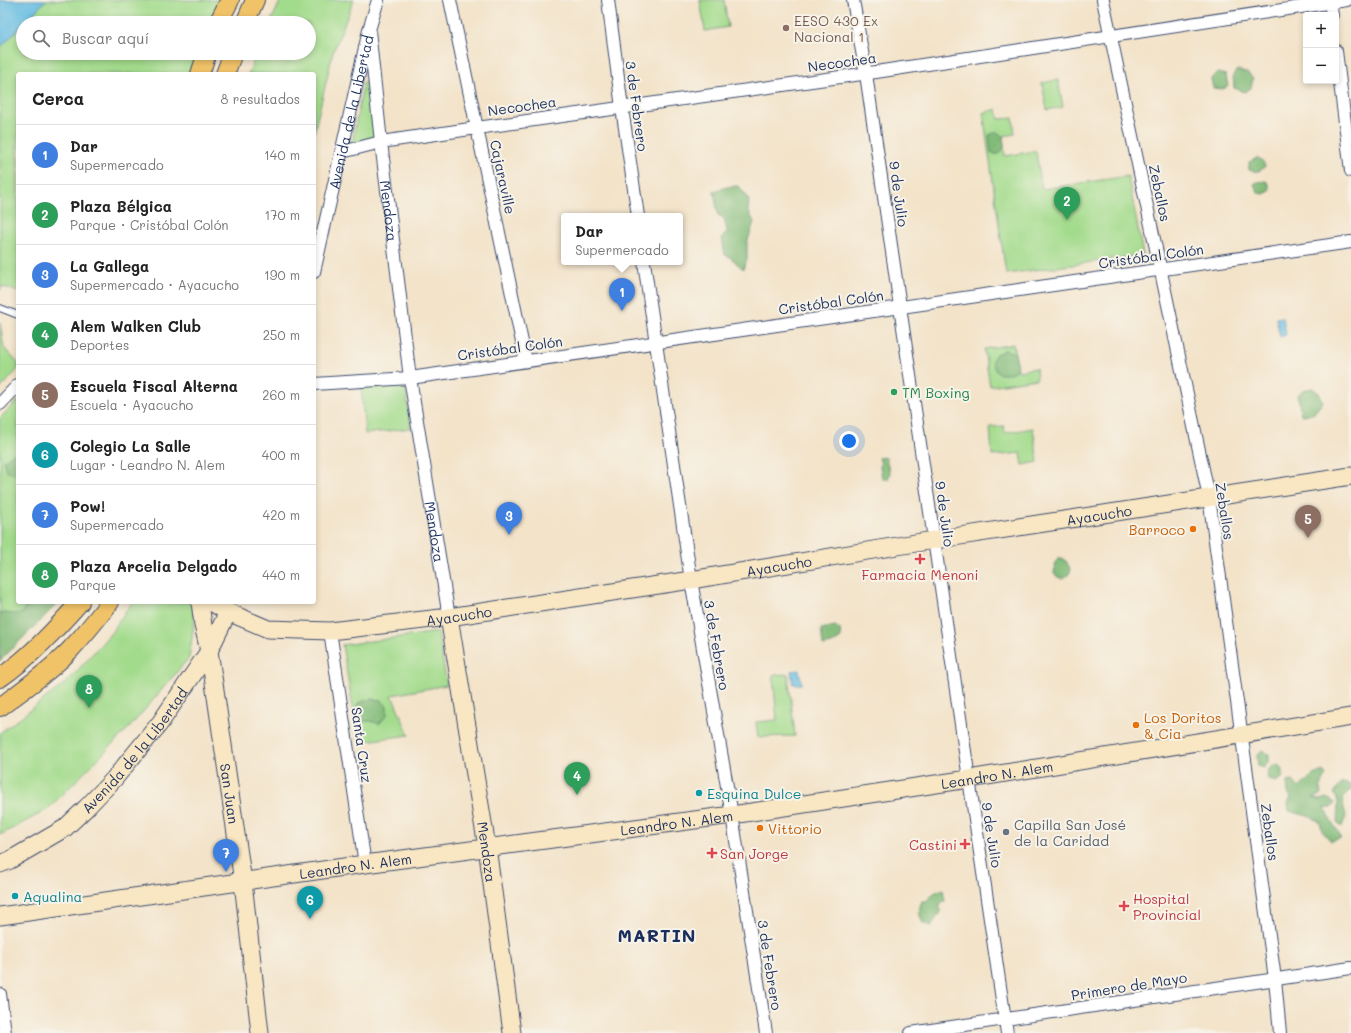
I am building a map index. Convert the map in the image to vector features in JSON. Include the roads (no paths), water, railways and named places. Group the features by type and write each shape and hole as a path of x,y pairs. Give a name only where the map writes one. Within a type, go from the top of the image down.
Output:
{"main road":[{"path":"222,16 230,0"},
{"path":"248,16 255,0"},
{"path":"201,72 205,60"},
{"path":"226,72 230,60"},
{"name":"Ayacucho","path":"219,604 231,607 268,629 330,631 449,617 1351,476"},
{"path":"0,678 12,670 56,628 78,604"},
{"path":"0,707 25,689 69,651 108,604"},
{"name":"San Juan","path":"200,604 209,651 243,882 260,1033"},
{"name":"Avenida de la Libertad","path":"0,864 10,860 64,828 114,779 160,722 209,651 231,607"},
{"name":"Mendoza","path":"449,617 487,846 512,1033"},
{"name":"Leandro N. Alem","path":"0,916 487,846 732,814 969,779 1351,717"}],"street":[{"name":"Avenida de la Libertad","path":"316,263 369,30 378,0"},
{"name":"Cajaraville","path":"450,0 526,361"},
{"name":"3 de Febrero","path":"608,0 638,213"},
{"name":"9 de Julio","path":"853,0 866,74 1007,1033"},
{"name":"Zeballos","path":"1103,0 1209,497 1275,979 1280,1033"},
{"name":"Necochea","path":"342,152 381,142 866,74 1330,1 1347,0"},
{"path":"1330,1 1332,12"},
{"name":"Mendoza","path":"369,30 410,378 449,617"},
{"path":"1339,75 1351,171"},
{"name":"Cristóbal Colón","path":"316,384 410,378 1351,242"},
{"name":"3 de Febrero","path":"644,265 691,580 732,814 766,1033"},
{"path":"0,404 16,387"},
{"name":"Santa Cruz","path":"330,631 365,864"},
{"name":"Primero de Mayo","path":"911,1033 1351,968"},
{"path":"0,994 5,1033"}],"lane":[{"path":"0,308 16,313"}],"water":[{"path":"0,0 46,0 31,16 16,16 16,31 0,48"},
{"path":"1283,317 1286,335 1280,337 1276,318"},
{"path":"799,670 802,684 793,684 791,671"}],"place":[{"name":"EESO 430 Ex Nacional 1","path":"786,28"},
{"name":"Plaza Bélgica","path":"1067,220"},
{"name":"Dar","path":"622,311"},
{"name":"TM Boxing","path":"894,392"},
{"name":"Barroco","path":"1193,529"},
{"name":"La Gallega","path":"509,535"},
{"name":"Escuela Fiscal Alterna","path":"1308,538"},
{"name":"Farmacia Menoni","path":"920,559"},
{"name":"Plaza Arcelia Delgado","path":"89,708"},
{"name":"Los Doritos & Cia","path":"1136,725"},
{"name":"Esquina Dulce","path":"699,793"},
{"name":"Alem Walken Club","path":"577,795"},
{"name":"Vittorio","path":"760,828"},
{"name":"Capilla San José de la Caridad","path":"1006,832"},
{"name":"Castini","path":"965,844"},
{"name":"San Jorge","path":"712,853"},
{"name":"Pow!","path":"226,872"},
{"name":"Aqualina","path":"15,896"},
{"name":"Hospital Provincial","path":"1124,906"},
{"name":"Colegio La Salle","path":"310,919"}],"district":[{"name":"MARTIN","path":"657,935"}]}
